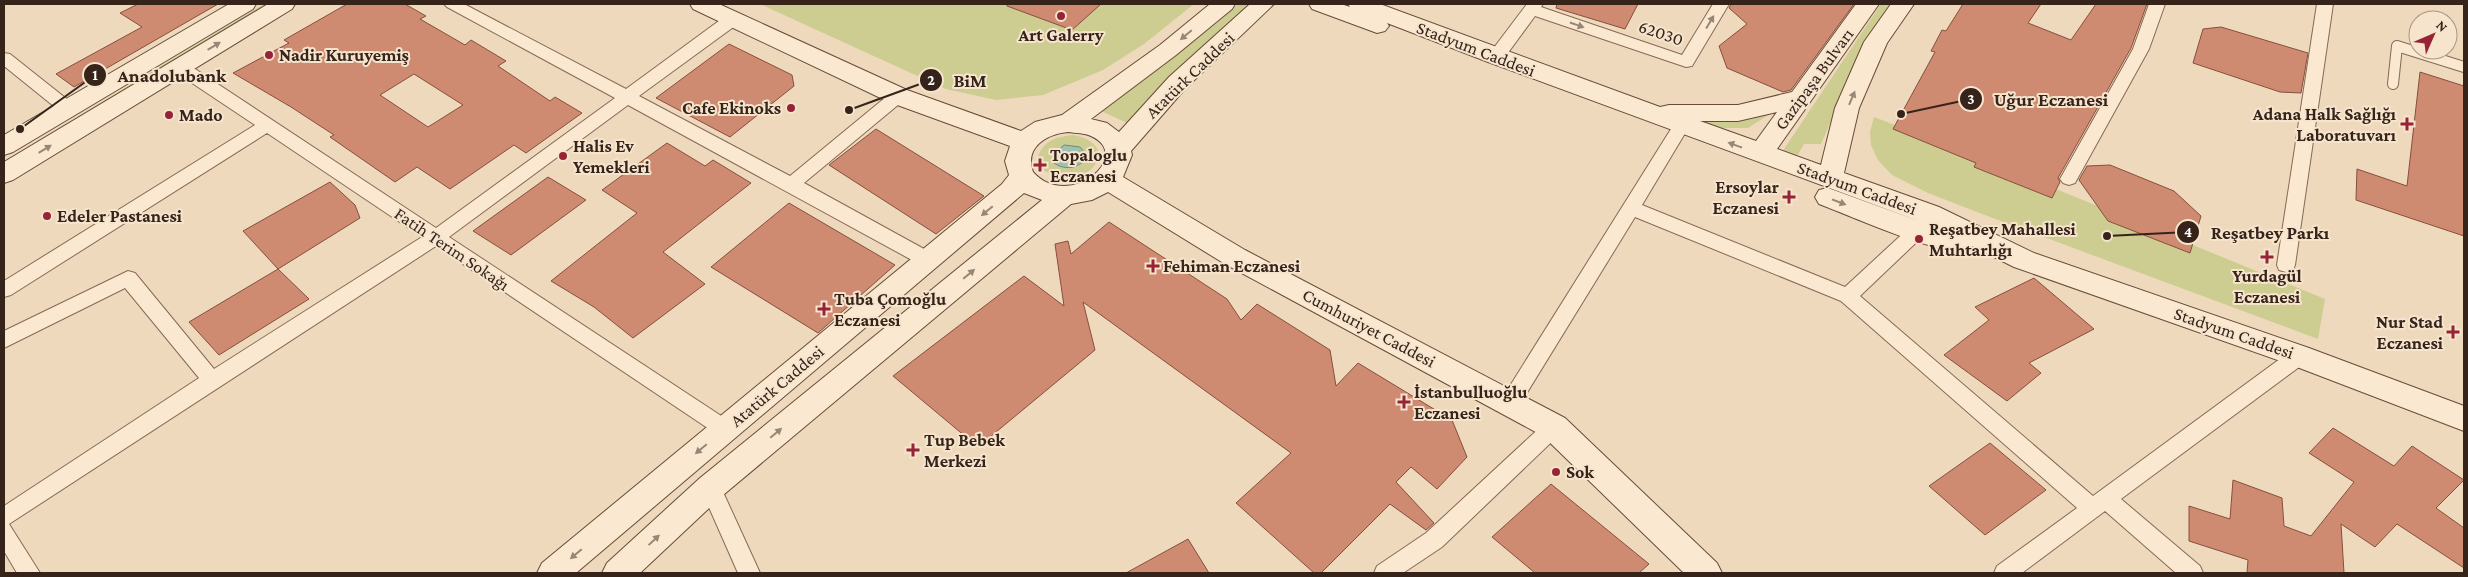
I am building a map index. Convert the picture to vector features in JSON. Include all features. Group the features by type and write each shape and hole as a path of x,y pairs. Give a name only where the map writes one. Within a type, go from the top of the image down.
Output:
{"main road":[{"path":"4,146 245,4"},
{"path":"4,174 284,4"},
{"path":"701,4 898,96 1025,142"},
{"name":"Atatürk Caddesi","path":"1068,122 1168,50 1224,4"},
{"name":"Atatürk Caddesi","path":"1119,148 1177,83 1263,4"},
{"path":"1320,4 1677,132 1923,223"},
{"name":"Stadyum Caddesi","path":"1359,4 1644,111 1677,132 1760,154 1830,178 1923,223 2298,356 2464,418"},
{"name":"Gazipaşa Bulvarı","path":"1760,154 1868,4"},
{"name":"Gazipaşa Bulvarı","path":"1830,178 1847,108 1876,42 1903,4"},
{"path":"1644,111 1738,113 1800,98"},
{"path":"1068,122 1085,124 1100,129 1112,137 1119,148 1120,159 1116,170 1108,180 1096,188 1081,194 1065,195 1040,190 1022,177 1017,166 1018,154 1025,142 1044,129 1068,122"},
{"path":"1842,132 1849,155 1859,172 1923,223"},
{"name":"Atatürk Caddesi","path":"552,573 928,260 1011,190 1022,177"},
{"name":"Cumhuriyet Caddesi","path":"1108,180 1235,257 1554,427 1706,573"},
{"name":"Atatürk Caddesi","path":"618,573 711,487 1065,195"}],"street":[{"path":"452,4 792,184 928,260"},
{"name":"62030","path":"1533,6 1686,62 1721,4"},
{"path":"2069,179 2141,49 2156,4"},
{"path":"2286,265 2325,4"},
{"path":"1496,57 1533,6"},
{"path":"4,517 212,380 435,238 733,19"},
{"path":"4,58 67,108"},
{"name":"Fatih Terim Sokağı","path":"180,67 725,429"},
{"path":"792,184 898,96"},
{"path":"4,290 267,125"},
{"path":"1510,403 1677,132"},
{"path":"1631,208 1848,296 2099,504 2192,573"},
{"path":"1848,296 1923,223"},
{"path":"4,340 128,278 212,380"},
{"path":"2005,573 2298,356"},
{"path":"1385,573 1434,540 1554,427"},
{"path":"711,487 749,573"},
{"path":"4,532 29,573"}],"lane":[{"path":"2393,84 2397,46 2464,68"}],"shaded area":[{"path":"264,4 277,4 4,171 4,161"},
{"path":"760,4 1194,4 1144,44 1103,70 1043,95 996,100 946,89"},
{"path":"1238,4 1249,4 1127,123 1099,110 1216,24"},
{"path":"1881,4 1891,4 1867,38 1821,144 1804,144 1797,156 1782,152"},
{"path":"1779,108 1748,128 1722,128 1694,119 1737,121"},
{"path":"1874,117 1965,152 2325,299 2318,339 1990,217 1928,193 1892,175 1878,160 1871,145 1870,132"},
{"path":"1072,135 1088,140 1097,148 1099,152 1097,161 1092,168 1085,173 1069,177 1051,174 1043,170 1038,157 1043,147 1051,141"},
{"path":"1064,145 1080,147 1085,153 1085,160 1070,168 1054,163 1053,155"}],"building":[{"path":"138,4 218,4 74,87 56,74 142,27 120,13"},
{"path":"347,4 405,4 426,16 420,19 465,45 471,40 506,61 498,66 550,101 555,97 582,113 526,153 514,145 450,189 417,167 395,182 330,137 334,135 233,73 289,43 284,40","holes":["414,74 463,105 428,127 380,95"]},
{"name":"Art Galerry","path":"1007,4 1101,4 1072,30 1007,6"},
{"path":"1557,4 1638,4 1625,29 1556,8"},
{"path":"1731,4 1854,4 1791,90 1783,92 1727,68 1719,46 1747,24 1729,8"},
{"path":"1963,4 2041,4 2028,23 2071,40 2096,4 2147,4 2131,48 2058,178 2060,182 2052,198 1974,167 1976,163 1893,129 1935,52 1931,51 1942,30 1946,31"},
{"path":"2221,27 2308,53 2301,93 2280,92 2193,63 2203,29"},
{"path":"729,44 792,75 794,86 730,137 656,98"},
{"path":"2420,72 2464,86 2464,236 2356,200 2357,169 2407,186"},
{"path":"876,129 984,196 936,234 829,165"},
{"path":"667,143 705,166 713,160 751,183 663,252 705,284 633,338 594,307 551,281 637,213 602,190"},
{"path":"2110,165 2174,191 2201,216 2190,253 2108,221 2079,180 2087,166"},
{"path":"548,177 586,200 511,255 473,231"},
{"path":"330,182 355,205 360,218 278,269 243,231"},
{"path":"789,203 895,265 818,333 711,267"},
{"path":"1109,222 1227,299 1241,320 1257,304 1330,350 1336,386 1358,363 1452,420 1467,457 1437,489 1411,467 1396,482 1434,523 1426,530 1390,504 1321,573 1314,573 1236,503 1291,453 1083,302 1095,350 978,447 893,376 1024,276 1064,306 1055,244 1068,241 1071,254"},
{"path":"278,269 309,299 219,355 189,322"},
{"path":"2034,278 2094,329 2029,363 2041,373 2007,401 1944,355 1989,320 1975,307"},
{"path":"2333,428 2394,466 2412,446 2464,480 2436,508 2464,528 2464,568 2397,524 2375,547 2341,524 2344,573 2247,573 2248,560 2189,541 2189,506 2230,519 2233,480 2282,498 2284,526 2311,536 2354,482 2309,453"},
{"path":"1990,443 2046,490 1985,535 1929,486"},
{"path":"1551,484 1649,564 1639,573 1535,573 1492,537"},
{"path":"1188,539 1209,573 1126,573"}],"place":[{"name":"Art Galerry","path":"1061,16"},
{"name":"Nadir Kuruyemiş","path":"269,55"},
{"name":"Cafe Ekinoks","path":"791,108"},
{"name":"BiM","path":"849,110"},
{"name":"Uğur Eczanesi","path":"1901,114"},
{"name":"Mado","path":"169,115"},
{"name":"Adana Halk Sağlığı Laboratuvarı","path":"2407,124"},
{"name":"Anadolubank","path":"20,129"},
{"name":"Halis Ev Yemekleri","path":"563,156"},
{"name":"Topaloglu Eczanesi","path":"1040,165"},
{"name":"Ersoylar Eczanesi","path":"1789,197"},
{"name":"Edeler Pastanesi","path":"47,216"},
{"name":"Reşatbey Parkı","path":"2107,236"},
{"name":"Reşatbey Mahallesi Muhtarlığı","path":"1919,239"},
{"name":"Yurdagül Eczanesi","path":"2267,257"},
{"name":"Fehiman Eczanesi","path":"1153,266"},
{"name":"Tuba Çomoğlu Eczanesi","path":"824,309"},
{"name":"Nur Stad Eczanesi","path":"2453,332"},
{"name":"İstanbulluoğlu Eczanesi","path":"1404,402"},
{"name":"Tup Bebek Merkezi","path":"913,450"},
{"name":"Sok","path":"1556,472"}]}
